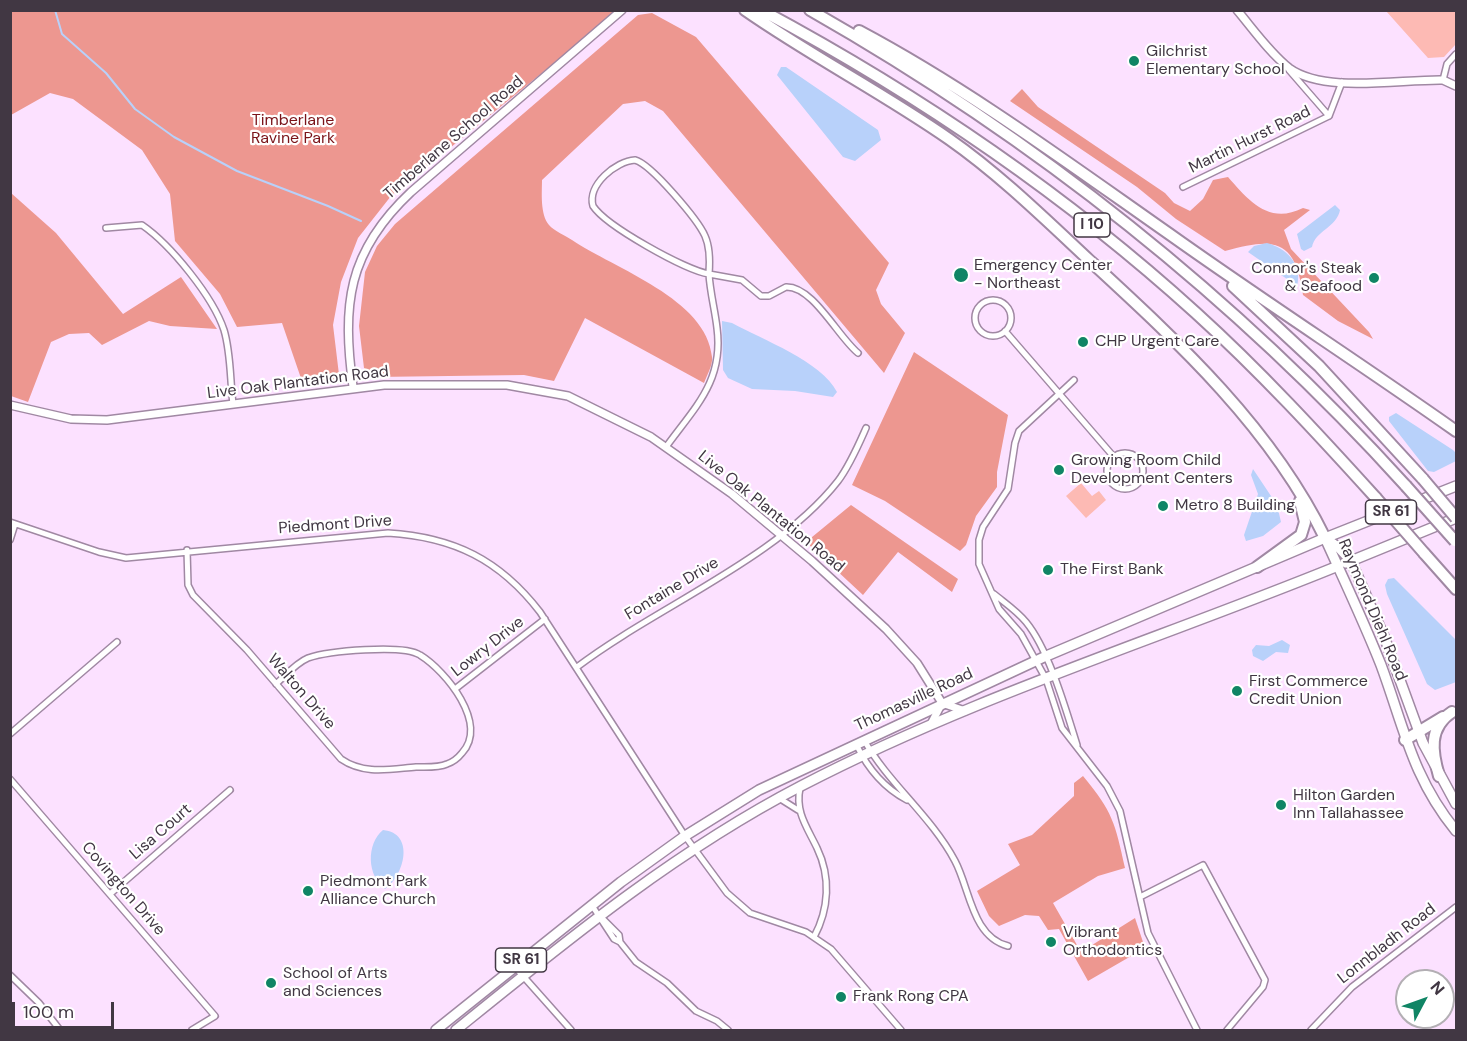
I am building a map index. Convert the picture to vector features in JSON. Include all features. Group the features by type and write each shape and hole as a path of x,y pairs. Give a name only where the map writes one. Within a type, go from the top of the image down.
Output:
{"highway":[{"path":"746,10 924,122 1015,191 1197,362 1252,427 1298,492 1325,538"},
{"name":"I 10","path":"761,10 852,62 937,115 1019,171 1118,246 1248,362 1376,498 1456,589"},
{"name":"I 10","path":"810,10 914,72 984,118 1138,233 1282,359 1406,486 1456,541"},
{"path":"818,10 935,75 1088,176 1172,237 1456,431"},
{"path":"1172,237 1291,338 1354,402 1456,518"},
{"path":"1257,567 1303,532 1305,522 1298,492"},
{"path":"1405,740 1418,730 1454,711"},
{"path":"1439,776 1433,752 1434,736 1442,721 1454,711"}],"main road":[{"name":"Thomasville Road","path":"436,1030 591,904 685,836 771,784 1040,659 1325,538 1456,486"},
{"name":"Thomasville Road","path":"456,1030 523,976 695,847 801,786 866,754 965,711 1456,518"},
{"name":"Raymond Diehl Road","path":"1325,538 1351,561 1385,639 1418,730 1439,776 1456,804"},
{"name":"Raymond Diehl Road","path":"1325,538 1379,661 1405,740 1425,785 1456,831"},
{"path":"771,784 779,798"},
{"path":"464,1007 473,1017"}],"street":[{"name":"Timberlane School Road","path":"353,387 347,329 349,300 361,260 383,222 411,192 622,10"},
{"path":"1236,10 1329,116"},
{"path":"1443,80 1447,64 1456,54"},
{"path":"1281,60 1306,76 1342,82 1443,80 1456,86"},
{"name":"Martin Hurst Road","path":"1183,187 1329,116 1342,82"},
{"path":"666,447 707,392 715,373 718,331 709,274 709,252 704,234 645,164 635,160 622,163 598,184 592,201 600,214 682,265 709,274 742,280 761,296 769,296 786,287 800,291 858,353"},
{"path":"106,228 142,225 170,250 202,292 223,329 233,404"},
{"path":"996,300 1006,306 1011,319 1005,332 992,336 980,331 975,316 981,304 996,300"},
{"path":"1005,332 1114,457"},
{"path":"1049,678 1040,659 999,609 979,564 979,540 983,527 1008,489 1015,443 1020,431 1074,380"},
{"name":"Live Oak Plantation Road","path":"10,405 71,419 107,420 353,387 474,383 549,390 595,407 666,447 725,488 782,534 892,635 917,663 942,703"},
{"path":"782,534 808,512 839,479 866,428"},
{"path":"1127,453 1138,459 1143,470 1137,484 1124,489 1110,480 1107,470 1114,457 1127,453"},
{"path":"10,540 13,523"},
{"name":"Piedmont Drive","path":"13,523 113,556 134,558 187,550 363,534 416,536 447,543 496,567 523,590 545,620 685,836 727,892 740,906 760,918 814,937 839,957 901,1030"},
{"name":"Fontaine Drive","path":"577,667 612,640 726,572 782,534"},
{"name":"Walton Drive","path":"187,550 188,585 193,595 347,763 362,769 377,771 447,765 452,762"},
{"path":"994,594 1027,623 1049,678 1062,728 1107,786 1120,811 1153,945 1197,1030"},
{"name":"Lowry Drive","path":"452,762 466,747 471,724 456,689 545,620"},
{"path":"10,734 117,642"},
{"path":"276,684 308,658 383,649 404,649 420,655 456,689"},
{"path":"929,726 937,716 942,703 965,711"},
{"path":"860,742 893,793 908,801"},
{"path":"860,742 866,754 947,848 986,932 996,943 1008,946"},
{"name":"Covington Drive","path":"10,779 215,1016 192,1030"},
{"path":"798,810 801,786"},
{"name":"Lisa Court","path":"110,894 230,790"},
{"path":"779,798 798,810 821,855 826,879 823,915 814,937"},
{"path":"1140,897 1203,865 1265,980 1263,987 1227,1030"},
{"path":"591,904 614,939 620,942 636,962 661,978 696,1011 717,1021 728,1030"},
{"name":"Lonnbladh Road","path":"1311,1030 1352,987 1456,907"},
{"path":"514,965 571,1030"},
{"path":"10,975 39,1003 60,1030"}],"shaded area":[{"path":"1386,11 1456,11 1456,44 1444,57 1428,58"},
{"path":"1081,483 1092,496 1099,491 1106,500 1086,518 1066,496"}],"green space":[{"name":"Timberlane Ravine Park","path":"11,11 618,11 391,196 358,238 341,282 333,325 340,383 304,387 282,323 237,327 220,294 175,241 170,194 142,150 73,99 50,93 11,115"},
{"path":"652,13 696,37 889,263 876,290 881,304 905,333 884,373 663,111 645,101 623,104 542,180 543,209 546,220 554,229 634,274 677,302 694,318 706,337 712,357 711,367 704,383 585,318 554,381 524,375 374,377 364,368 359,326 365,272 377,246 395,224 638,15"},
{"path":"1022,89 1038,107 1165,193 1174,203 1190,211 1203,199 1213,180 1228,177 1252,202 1270,212 1280,214 1291,213 1303,208 1310,210 1284,230 1291,249 1373,339 1338,321 1303,295 1294,263 1288,253 1280,247 1257,244 1225,251 1176,219 1137,187 1010,101"},
{"path":"11,193 56,233 123,314 181,277 217,329 170,326 149,321 102,345 89,333 69,334 51,342 28,402 11,396"},
{"path":"914,352 1008,415 997,472 997,487 976,516 966,545 960,551 885,501 852,485"},
{"path":"851,505 958,579 952,592 898,552 863,595 806,542"},
{"path":"1083,776 1101,799 1112,819 1125,868 1098,876 1053,903 1081,952 1135,918 1145,948 1088,981 1059,929 1048,930 1039,916 1025,915 999,926 989,916 977,891 1020,865 1008,844 1032,835 1074,796 1074,783"}],"water":[{"path":"781,67 786,67 878,130 881,140 855,161 843,157 777,75"},
{"path":"1335,205 1340,210 1335,221 1317,237 1312,247 1304,251 1301,249 1297,234"},
{"path":"1267,243 1281,249 1291,258 1298,271 1297,286 1248,252 1254,246"},
{"path":"722,321 732,323 805,361 829,381 837,392 833,397 795,391 752,389 728,378 723,370"},
{"path":"1396,413 1453,450 1456,453 1456,461 1434,472 1428,471 1389,421 1389,417"},
{"path":"1253,469 1277,505 1281,522 1263,536 1246,541 1244,535 1258,494 1251,475"},
{"path":"1394,578 1456,640 1456,682 1435,690 1427,684 1387,594 1385,585 1388,579"},
{"path":"1282,640 1290,645 1288,653 1276,652 1263,661 1253,656 1252,650 1256,645 1269,646"},
{"path":"383,830 393,833 400,839 404,855 398,874 385,889 375,876 371,860 374,843"}],"waterway":[{"path":"55,10 62,34 106,73 135,109 174,137 237,171 361,221"}],"place":[{"name":"Gilchrist Elementary School","path":"1134,61"},
{"name":"Emergency Center - Northeast","path":"961,275"},
{"name":"Connor's Steak & Seafood","path":"1374,278"},
{"name":"CHP Urgent Care","path":"1083,342"},
{"name":"Growing Room Child Development Centers","path":"1059,470"},
{"name":"Metro 8 Building","path":"1163,506"},
{"name":"The First Bank","path":"1048,570"},
{"name":"First Commerce Credit Union","path":"1237,691"},
{"name":"Hilton Garden Inn Tallahassee","path":"1281,805"},
{"name":"Piedmont Park Alliance Church","path":"308,891"},
{"name":"Vibrant Orthodontics","path":"1051,942"},
{"name":"School of Arts and Sciences","path":"271,983"},
{"name":"Frank Rong CPA","path":"841,997"}]}
